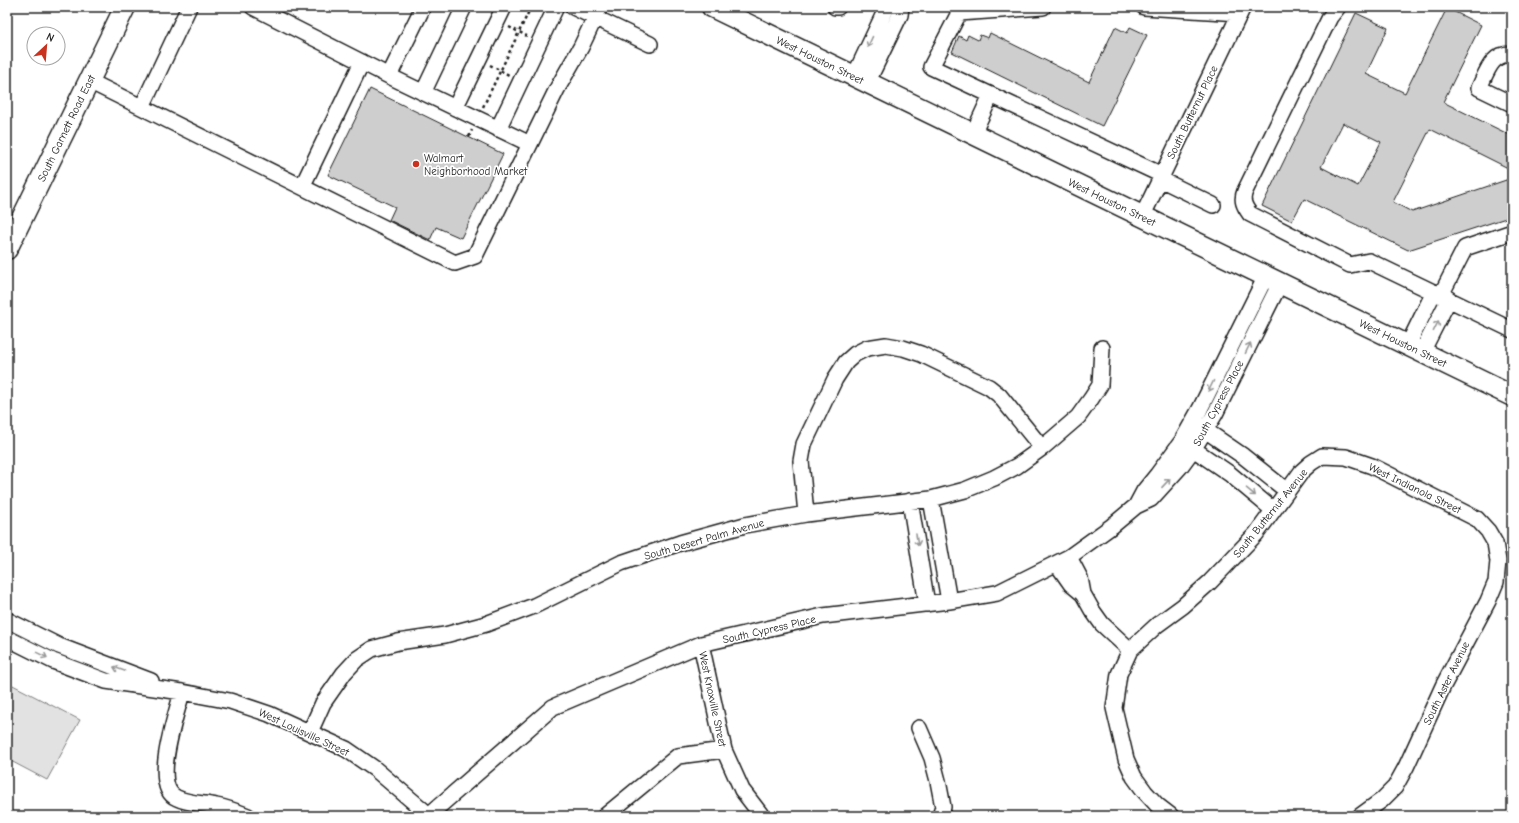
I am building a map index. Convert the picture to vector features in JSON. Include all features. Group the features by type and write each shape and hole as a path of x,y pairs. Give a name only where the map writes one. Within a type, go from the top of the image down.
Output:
{"main road":[{"name":"South Garnett Road East","path":"7,249 125,7"},
{"name":"West Houston Street","path":"717,8 860,80 1512,396"}],"street":[{"path":"142,107 189,7"},
{"path":"253,7 389,76 530,144"},
{"path":"389,76 423,7"},
{"path":"424,93 464,7"},
{"path":"455,108 504,7"},
{"path":"498,129 556,7"},
{"path":"573,7 598,12 650,44"},
{"path":"860,80 896,24 900,15 901,7"},
{"path":"1043,7 959,13 931,67 1161,177 1213,205"},
{"path":"1144,7 1241,10"},
{"path":"1338,7 1330,17 1245,191 1243,203 1250,214 1350,265 1369,261 1512,330"},
{"name":"South Butternut Place","path":"1142,216 1241,10"},
{"path":"89,81 455,262 475,256 557,89 581,47 598,12"},
{"path":"860,80 884,12 896,24"},
{"path":"1512,54 1499,56 1491,62 1479,88 1512,104"},
{"path":"302,187 362,62"},
{"path":"973,134 991,95"},
{"path":"1415,349 1465,248 1512,232"},
{"name":"South Cypress Place","path":"430,816 553,707 701,644 823,616 949,602 997,593 1063,561 1112,526 1136,506 1144,491 1157,476 1205,430 1215,414 1273,280"},
{"name":"South Cypress Place","path":"1188,445 1200,409 1273,280"},
{"path":"806,514 801,460 804,444 835,379 846,362 855,354 867,348 886,345 903,348 921,354 989,387 999,395 1042,448"},
{"name":"South Desert Palm Avenue","path":"313,734 330,706 335,688 344,673 357,659 372,649 398,642 445,635 486,624 534,606 621,563 680,543 745,525 806,514 931,499 965,490 994,478 1017,466 1042,448 1078,417 1100,385 1102,348"},
{"path":"1205,430 1287,491"},
{"path":"1188,445 1219,466 1273,510"},
{"path":"1219,466 1232,449"},
{"name":"South Butternut Avenue","path":"1130,650 1157,625 1183,606 1210,582 1256,534 1302,471 1311,462 1322,456"},
{"name":"West Indianola Street","path":"1322,456 1346,457 1372,466 1453,506 1477,519 1488,531 1494,543"},
{"path":"931,499 949,602"},
{"path":"910,501 928,604"},
{"name":"South Aster Avenue","path":"1364,813 1382,800 1395,787 1406,767 1443,686 1488,601 1496,582 1498,561 1494,543"},
{"path":"1063,561 1080,578 1083,594 1102,624 1130,650 1119,674 1115,692 1114,708 1118,728 1126,759 1134,777 1145,792 1170,816"},
{"name":"West Louisville Street","path":"7,620 66,648 182,692"},
{"name":"West Louisville Street","path":"7,638 53,661 106,681 182,692 230,701 270,714 346,749 375,769 430,816"},
{"name":"West Knoxville Street","path":"701,644 724,750 742,790 762,816"},
{"path":"182,692 168,746 165,769 166,781 170,794 177,798 216,806 248,816"},
{"path":"919,728 932,758 938,781 943,807 940,816"},
{"path":"605,816 678,756 724,750"}],"path":[{"path":"469,137 531,7"},
{"path":"497,21 539,42"},
{"path":"479,60 521,80"}],"shaded area":[{"path":"7,682 80,720 47,780 7,759"}],"building":[{"path":"1447,8 1481,25 1443,102 1512,136 1512,170 1430,129 1393,202 1412,212 1512,178 1512,216 1408,250 1304,199 1292,221 1262,206 1356,13 1388,28 1366,74 1405,93","holes":["1343,123 1381,142 1358,186 1321,167"]},
{"path":"1115,27 1127,33 1130,27 1147,35 1102,126 952,52 959,36 966,40 968,35 978,40 980,35 988,38 990,33 1089,82"},
{"name":"Walmart Neighborhood Market","path":"370,89 503,154 461,238 436,227 430,240 389,220 395,207 328,175"}],"place":[{"name":"Walmart Neighborhood Market","path":"416,164"}]}
